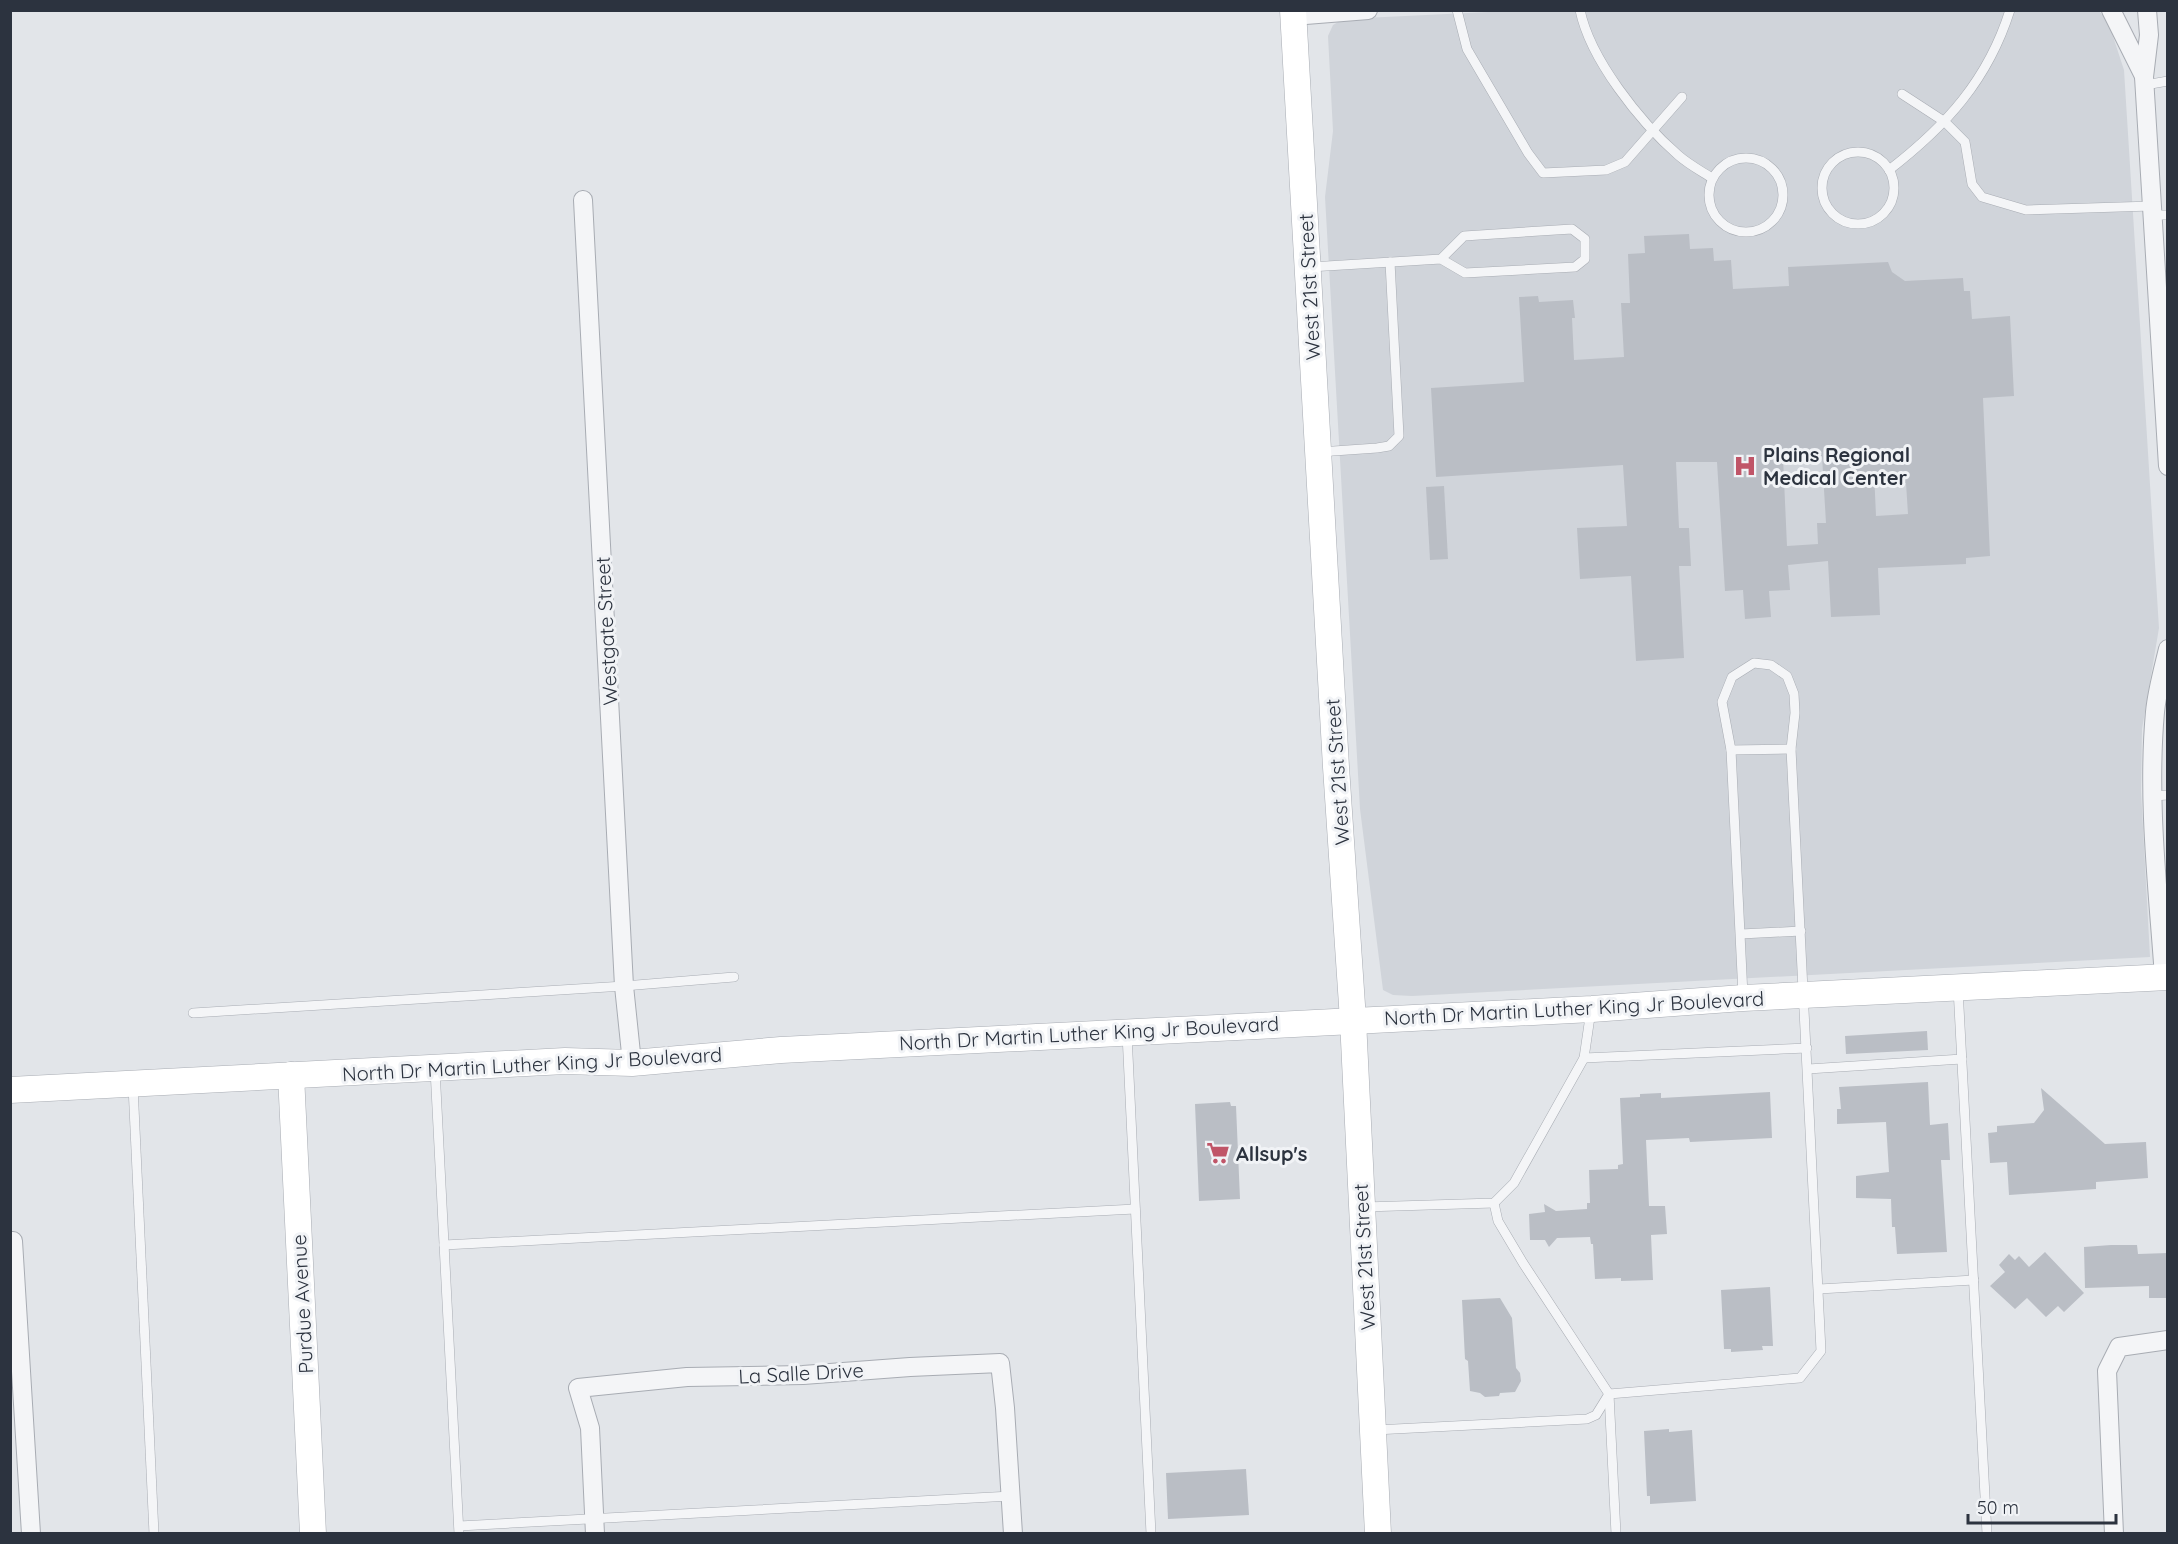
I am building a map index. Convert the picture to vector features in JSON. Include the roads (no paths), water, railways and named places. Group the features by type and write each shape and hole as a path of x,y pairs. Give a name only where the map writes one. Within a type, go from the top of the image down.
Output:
{"street":[{"path":"1293,13 1368,10"},
{"path":"2111,10 2145,81"},
{"path":"2147,10 2149,35 2145,81 2157,212 2168,466"},
{"name":"West 21st Street","path":"1293,13 1353,1020 1378,1533"},
{"name":"Westgate Street","path":"583,200 624,986 632,1063"},
{"path":"2166,977 2155,710 2168,649"},
{"name":"North Dr Martin Luther King Jr Boulevard","path":"10,1090 565,1061 632,1063 781,1050 2166,977"},
{"name":"Purdue Avenue","path":"291,1076 313,1533"},
{"path":"12,1241 18,1443 31,1533"},
{"path":"2115,1533 2107,1371 2119,1347 2168,1340"},
{"name":"La Salle Drive","path":"595,1526 590,1428 578,1388 687,1377 803,1375 1000,1363 1013,1533"}],"lane":[{"path":"1457,10 1467,49 1528,153 1543,173 1606,170 1625,162 1682,97"},
{"path":"1580,10 1583,27 1599,61 1652,131 1679,157 1712,178"},
{"path":"1889,170 1945,122 1980,78 1997,44 2010,10"},
{"path":"2145,81 2168,81"},
{"path":"1902,94 1945,122 1965,142 1972,184 1982,197 2026,210 2157,212"},
{"path":"1852,152 1867,153 1880,159 1889,170 1894,183 1893,197 1886,210 1876,219 1863,224 1849,223 1836,217 1827,207 1822,193 1823,179 1829,166 1839,157 1852,152"},
{"path":"1755,158 1766,163 1776,172 1782,183 1784,196 1782,208 1775,220 1755,232 1743,233 1731,230 1721,224 1713,214 1709,202 1712,178 1730,161 1755,158"},
{"path":"1308,267 1441,259 1465,273 1575,267 1585,259 1584,239 1572,229 1464,236 1441,259"},
{"path":"1318,452 1389,446 1399,436 1390,262"},
{"path":"1609,1394 1800,1378 1821,1351 1791,749 1795,713 1794,694 1787,676 1771,665 1754,663 1732,677 1722,702 1731,750 1743,998"},
{"path":"1731,750 1791,749"},
{"path":"1741,934 1801,931"},
{"path":"194,1013 624,986 734,976"},
{"path":"1958,987 1987,1533"},
{"path":"1362,1207 1494,1203 1514,1183 1584,1058 1592,1009"},
{"path":"1126,1031 1151,1533"},
{"path":"1584,1058 1807,1048"},
{"path":"1808,1069 1962,1059"},
{"path":"435,1068 459,1530 595,1526 1011,1496"},
{"path":"133,1084 154,1533"},
{"path":"1494,1203 1498,1221 1522,1263 1609,1394 1616,1533"},
{"path":"444,1245 1135,1209"},
{"path":"1819,1289 1974,1280"},
{"path":"1373,1430 1587,1419 1596,1415 1609,1394"}],"place":[{"name":"Plains Regional Medical Center","path":"1745,466"},
{"name":"Allsup's","path":"1218,1153"}]}
